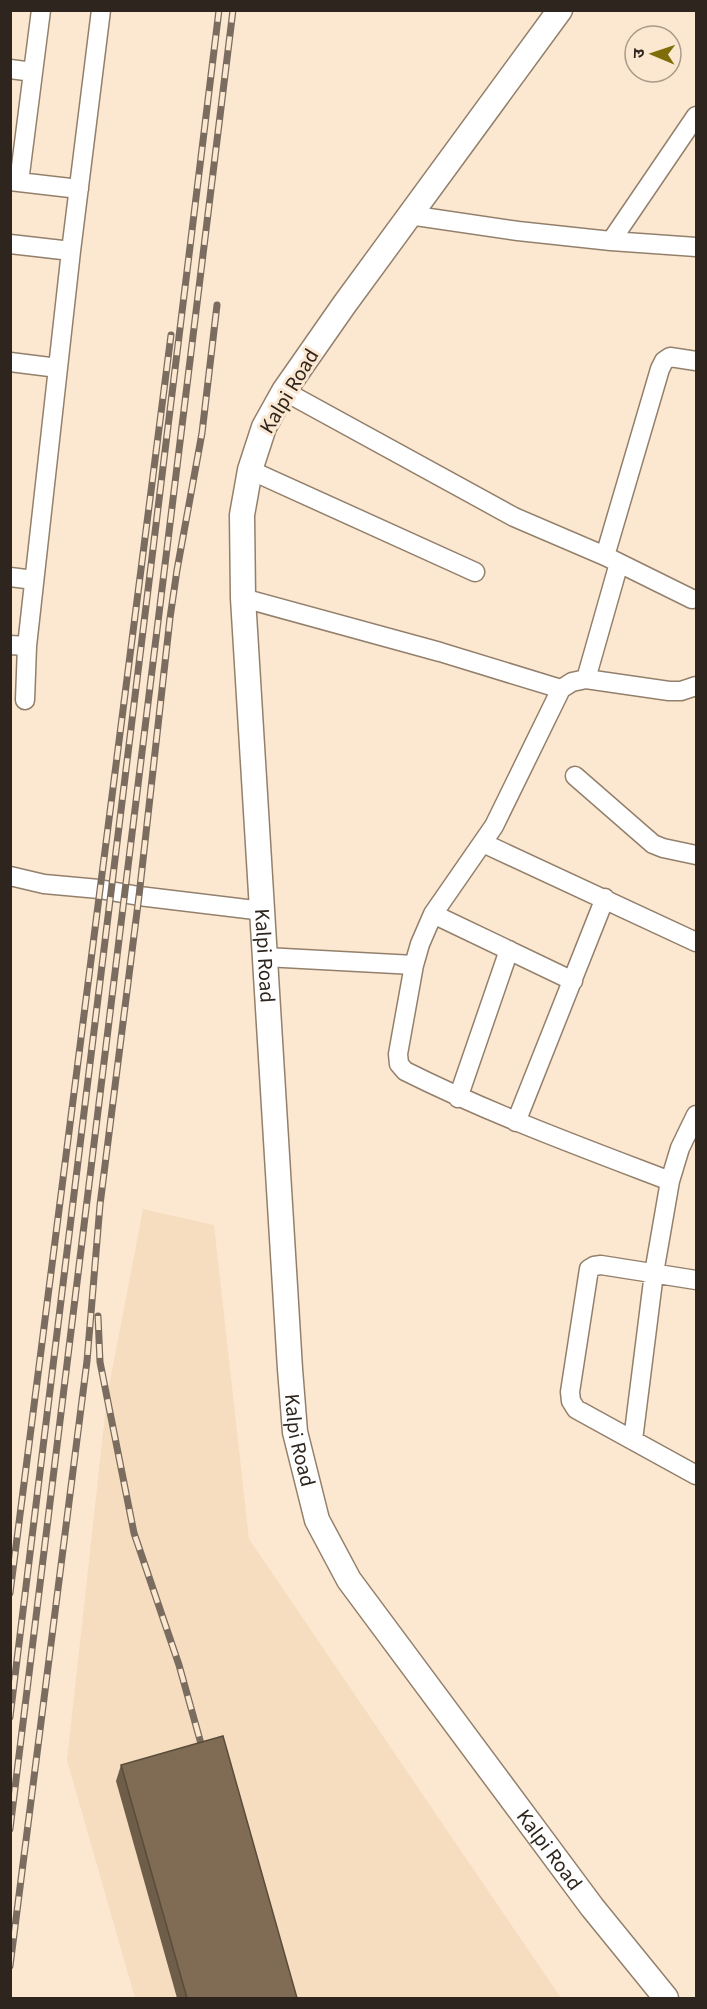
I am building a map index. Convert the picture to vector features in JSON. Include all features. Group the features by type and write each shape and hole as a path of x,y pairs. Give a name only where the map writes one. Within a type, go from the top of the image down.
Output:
{"main road":[{"name":"Kalpi Road","path":"560,10 344,305 284,392 264,427 250,470 242,515 243,598 295,1431 316,1520 349,1580 592,1907 666,1998"},
{"name":"Kalpi Road","path":"592,1907 652,1998"}],"street":[{"path":"41,10 15,182 79,189"},
{"path":"25,700 19,645 34,580 101,10"},
{"path":"10,69 33,72"},
{"path":"611,242 696,116"},
{"path":"409,215 611,242 696,247"},
{"path":"10,244 71,251"},
{"path":"586,680 612,560 660,369 664,361 670,357 696,362"},
{"path":"10,362 58,368"},
{"path":"284,392 514,517 612,560 692,599"},
{"path":"250,470 475,572"},
{"path":"10,578 34,580"},
{"path":"243,598 440,652 561,689"},
{"path":"670,1181 458,1098 405,1071 399,1064 398,1054 414,965 433,914 504,809 561,689 572,682 586,680 669,691 681,691 696,686"},
{"path":"575,776 653,844 696,855"},
{"path":"483,843 696,942"},
{"path":"10,876 44,884 263,911"},
{"path":"516,1122 605,898"},
{"path":"433,914 573,981"},
{"path":"458,1098 509,950"},
{"path":"265,957 414,965"},
{"path":"633,1440 654,1273 670,1181 680,1148 696,1115"},
{"path":"696,1280 602,1265 589,1269 570,1392 571,1401 576,1409 696,1475"}],"shaded area":[{"path":"143,1209 214,1225 249,1539 561,1998 135,1998 67,1760 107,1397"}],"building":[{"path":"223,1736 297,1998 187,1998 121,1765"}],"railway":[{"path":"10,1717 219,10"},
{"path":"10,1829 233,10"},
{"path":"10,1966 87,1361 100,1205 139,896 170,618 202,433 217,305"},
{"path":"10,1593 171,335"},
{"path":"98,1316 100,1362 134,1533 179,1665 205,1758"}]}
